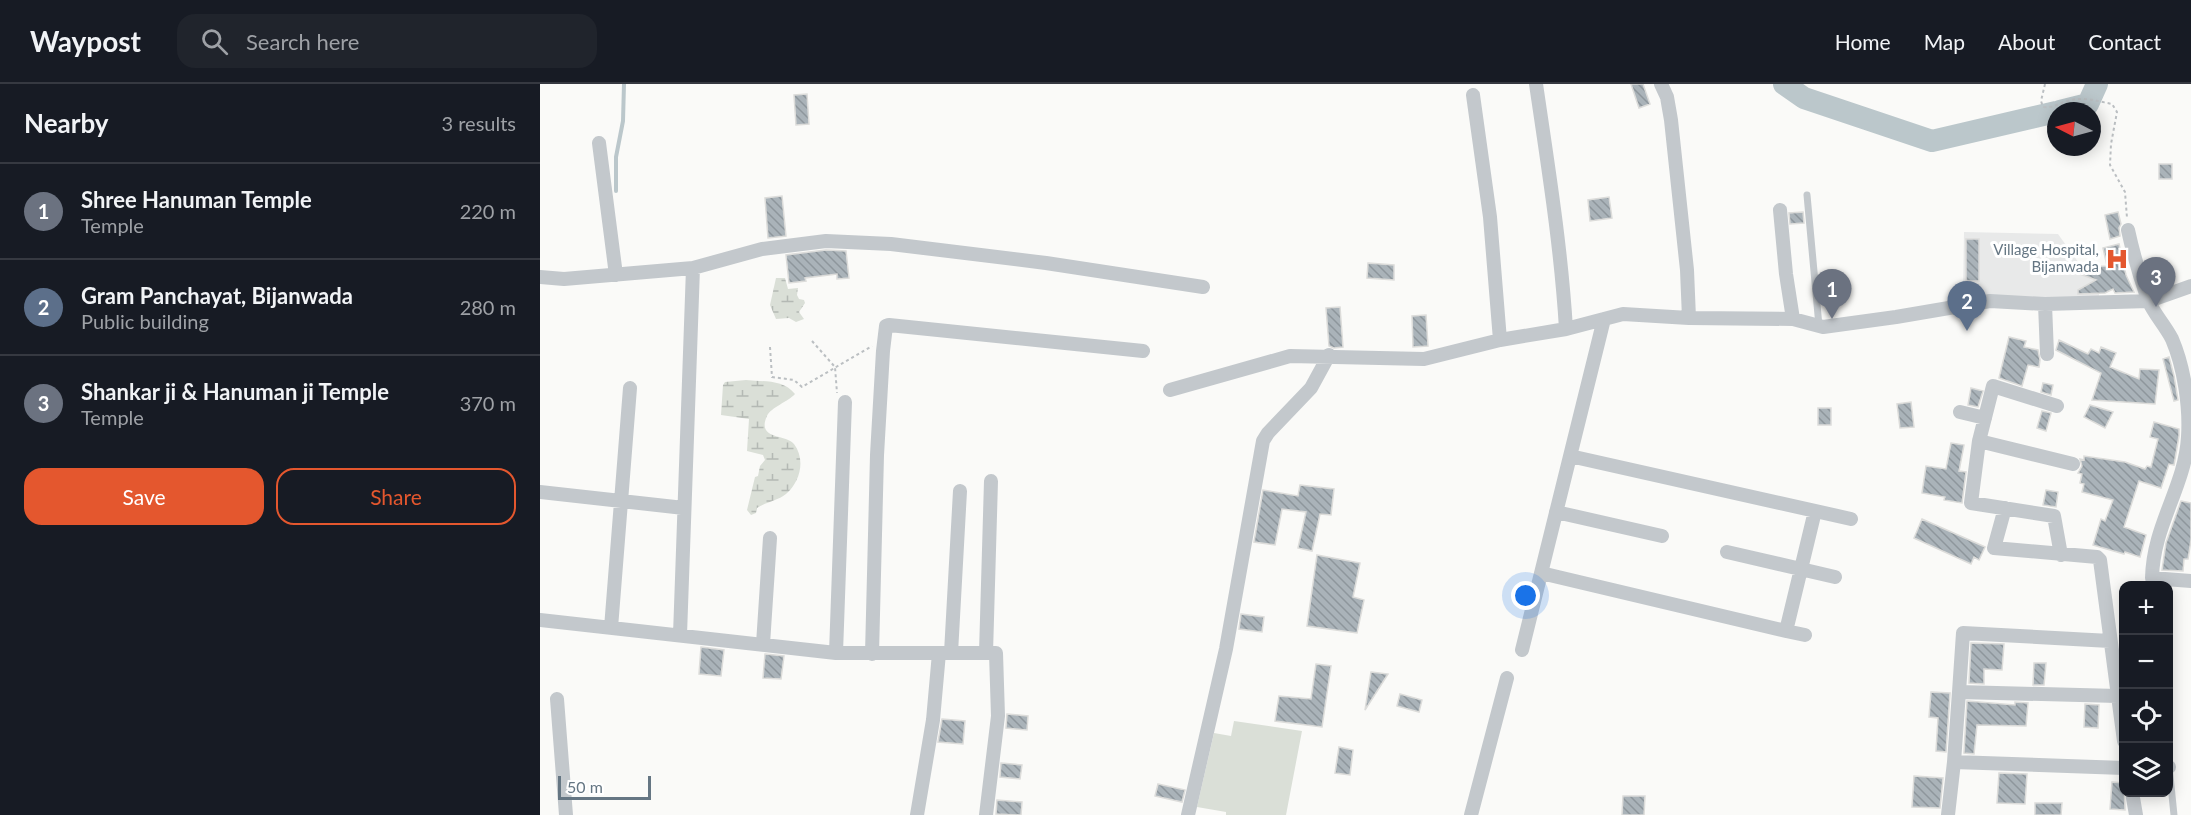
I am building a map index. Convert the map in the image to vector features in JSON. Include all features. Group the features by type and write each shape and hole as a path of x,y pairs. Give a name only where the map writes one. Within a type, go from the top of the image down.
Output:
{"street":[{"path":"1536,84 1562,267 1566,329"},
{"path":"1661,84 1667,97 1671,120 1688,270 1689,318"},
{"path":"1473,95 1490,218 1500,340"},
{"path":"599,143 616,275"},
{"path":"1780,210 1792,318"},
{"path":"2128,230 2149,302 2171,338 2184,381 2188,408 2184,486 2163,520 2153,558 2153,581"},
{"path":"540,277 564,279 693,268 762,249 826,241 913,246 1203,287"},
{"path":"680,635 693,268"},
{"path":"1170,390 1290,356 1329,355 1424,359 1500,340 1566,329 1623,314 1689,318 1792,318 1819,326 1896,317 1990,301 2045,304 2149,302 2191,286"},
{"path":"2045,304 2047,354"},
{"path":"1522,650 1604,319"},
{"path":"872,654 877,455 885,328 889,325 1143,351"},
{"path":"1188,815 1226,649 1263,441 1311,388 1329,355"},
{"path":"2058,406 1993,387 1979,441 1971,503 2054,516 2061,555"},
{"path":"611,628 630,388"},
{"path":"836,653 845,406"},
{"path":"1960,412 1985,418"},
{"path":"1979,441 2073,464"},
{"path":"1570,456 1851,519"},
{"path":"987,653 991,481"},
{"path":"917,815 945,653 960,491"},
{"path":"540,492 684,508"},
{"path":"2005,508 1994,548 2097,557 2100,560 2119,704"},
{"path":"1786,631 1815,511"},
{"path":"1556,512 1662,536"},
{"path":"763,644 770,538"},
{"path":"1727,552 1836,577"},
{"path":"1541,573 1805,635"},
{"path":"2173,581 2191,581"},
{"path":"540,620 836,653 996,653 998,716 986,815"},
{"path":"1948,815 1963,633 2109,641"},
{"path":"1471,815 1507,678"},
{"path":"1959,692 2118,696"},
{"path":"557,699 566,815"},
{"path":"1954,762 2119,768"},
{"path":"2133,797 2136,815"}],"lane":[{"path":"1807,195 1819,326"},
{"path":"2172,797 2174,815"}],"path":[{"path":"2045,84 2041,101 2043,107 2056,108 2066,101 2084,98 2112,105 2117,112 2110,165 2125,192 2128,230"},
{"path":"812,341 835,368 838,399 845,406"},
{"path":"770,347 772,377 794,380 799,386 805,386 865,349 884,343"}],"shaded area":[{"path":"1964,232 2058,234 2081,266 2099,266 2099,299 1993,296 1963,298"}],"green space":[{"path":"776,278 785,278 788,289 798,288 797,295 805,303 799,312 804,319 796,322 789,318 776,319 770,305"},
{"path":"746,380 779,384 795,394 769,413 765,429 794,444 800,457 800,470 791,489 783,496 757,508 756,513 751,515 747,510 755,477 758,476 760,466 765,460 763,455 747,451 749,419 721,415 725,382"},
{"path":"1234,721 1302,731 1286,815 1226,815 1226,812 1197,807 1214,733 1231,736"}],"building":[{"path":"1631,84 1643,84 1650,104 1639,108"},
{"path":"807,94 809,124 796,125 794,95"},
{"path":"2159,164 2172,164 2172,179 2159,179"},
{"path":"782,196 786,236 768,238 765,198"},
{"path":"1609,197 1612,218 1590,221 1588,200"},
{"path":"1803,212 1804,223 1790,224 1789,213"},
{"path":"2118,212 2121,224 2120,236 2110,239 2105,215"},
{"path":"1966,239 1979,239 1979,281 1966,281"},
{"path":"2119,244 2126,275 2134,292 2115,293 2113,289 2105,293 2078,294 2078,290 2096,280 2061,267 2107,266 2103,248"},
{"path":"826,250 846,251 849,278 837,279 837,274 805,278 806,281 789,283 786,255"},
{"path":"1368,263 1394,265 1394,280 1367,278"},
{"path":"1340,307 1343,347 1334,348 1329,346 1326,308"},
{"path":"1426,315 1428,346 1413,347 1412,316"},
{"path":"2009,337 2026,341 2024,347 2038,350 2039,367 2028,365 2022,386 1999,378"},
{"path":"2059,340 2088,354 2091,349 2099,353 2101,347 2116,353 2110,367 2139,379 2140,369 2159,370 2155,404 2092,400 2101,373 2056,350"},
{"path":"2169,357 2178,400 2174,401 2163,359"},
{"path":"2043,383 2053,385 2051,395 2041,392"},
{"path":"1971,388 1983,391 1978,407 1968,405"},
{"path":"1911,402 1914,427 1900,428 1897,404"},
{"path":"2090,405 2113,412 2105,428 2084,417"},
{"path":"1818,408 1831,408 1831,425 1818,425"},
{"path":"2042,411 2051,413 2046,431 2037,428"},
{"path":"2154,422 2179,429 2179,436 2174,465 2169,464 2161,488 2139,481 2124,527 2146,535 2140,557 2093,545 2101,519 2105,521 2113,500 2082,492 2084,484 2080,483 2082,474 2078,473 2082,466 2080,459 2084,460 2084,456 2125,462 2145,469 2147,466 2151,467 2158,439 2150,437"},
{"path":"1951,443 1964,445 1959,471 1966,472 1962,503 1922,493 1926,466 1946,469"},
{"path":"1300,485 1334,489 1331,515 1320,514 1312,551 1298,548 1306,512 1282,509 1275,545 1254,542 1263,490 1298,496"},
{"path":"2046,490 2058,492 2056,507 2043,505"},
{"path":"2181,501 2191,503 2191,540 2188,559 2184,559 2183,571 2162,570 2166,543"},
{"path":"1922,519 1985,547 1979,560 1974,557 1971,564 1914,538"},
{"path":"1317,555 1360,563 1353,597 1364,600 1357,633 1307,626"},
{"path":"1241,614 1264,617 1262,632 1239,629"},
{"path":"1971,643 2004,644 2002,670 1984,669 1984,684 1969,683"},
{"path":"701,647 724,650 721,676 699,674"},
{"path":"765,654 784,656 781,679 763,678"},
{"path":"2034,663 2046,663 2044,685 2033,685"},
{"path":"1316,664 1331,666 1322,727 1275,721 1279,696 1311,699"},
{"path":"1371,672 1388,674 1365,710"},
{"path":"1931,692 1950,693 1946,752 1936,751 1938,718 1929,717"},
{"path":"1400,694 1422,700 1419,712 1397,706"},
{"path":"1967,701 2015,705 2015,702 2028,703 2026,726 1977,725 1974,754 1964,753"},
{"path":"2085,704 2099,705 2098,728 2084,727"},
{"path":"1007,714 1028,716 1027,730 1006,728"},
{"path":"942,719 965,721 963,744 938,742"},
{"path":"1339,747 1353,750 1350,775 1335,773"},
{"path":"1001,763 1022,765 1020,779 1000,777"},
{"path":"1999,773 2027,774 2025,804 1997,803"},
{"path":"1914,776 1943,778 1940,808 1912,807"},
{"path":"2112,782 2119,783 2119,797 2125,797 2125,810 2110,809"},
{"path":"1158,784 1185,790 1182,802 1155,796"},
{"path":"1623,796 1645,796 1644,815 1622,815"},
{"path":"997,800 1022,802 1021,815 996,814"},
{"path":"2035,803 2062,803 2061,815 2035,815"}],"waterway":[{"path":"616,191 616,157 623,121 624,84"},
{"path":"1784,84 1804,98 1932,141 2047,114"},
{"path":"2089,102 2097,84"}],"place":[{"name":"Village Hospital, Bijanwada","path":"2117,259"},
{"name":"Shankar ji & Hanuman ji Temple","path":"2156,307"},
{"name":"Shree Hanuman Temple","path":"1832,319"},
{"name":"Gram Panchayat, Bijanwada","path":"1967,331"}]}
